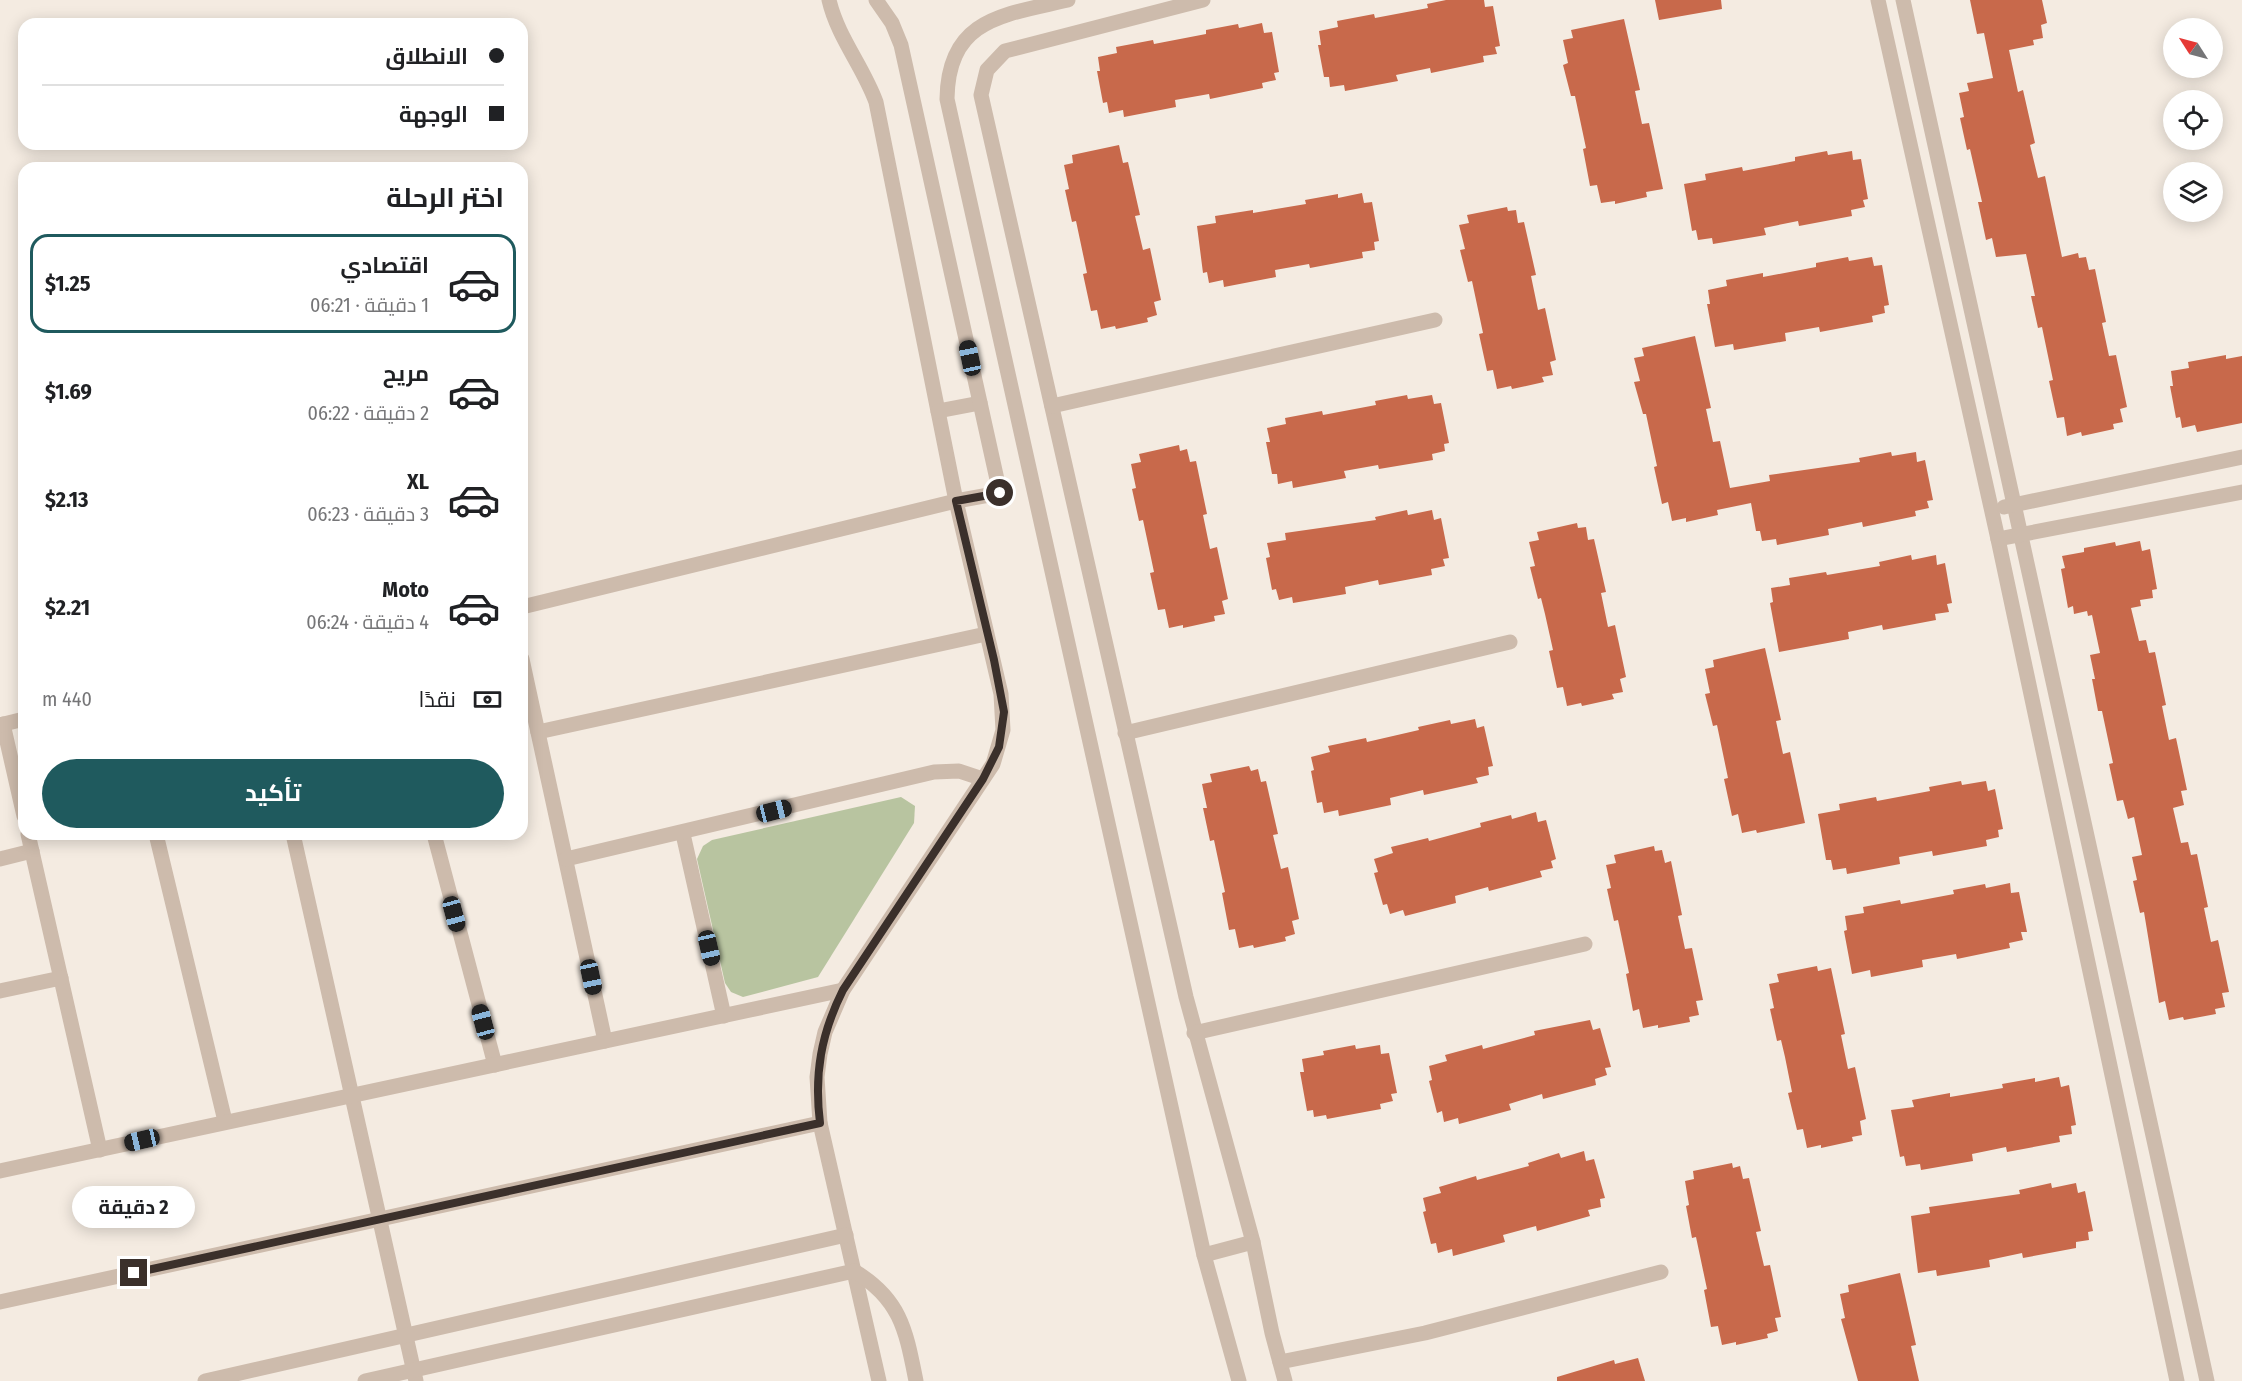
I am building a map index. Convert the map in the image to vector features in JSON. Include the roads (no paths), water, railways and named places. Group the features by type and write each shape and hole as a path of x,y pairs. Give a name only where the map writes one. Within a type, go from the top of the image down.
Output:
{"street":[{"path":"829,0 840,33 866,77 876,102 956,501 1004,712 999,747 983,779 843,990 825,1032 820,1054 817,1077 820,1123 879,1381"},
{"path":"528,606 956,501 1000,493 901,45 892,23 876,0"},
{"path":"1068,0 995,17 982,25 962,45 955,57 949,71 946,99 1204,1255 1239,1381"},
{"path":"1203,0 1017,46 994,59 982,82 981,95 1194,1033 1253,1242 1285,1381"},
{"path":"1878,0 1998,539 2177,1381"},
{"path":"1903,0 2207,1381"},
{"path":"1052,406 1435,320"},
{"path":"938,411 980,403"},
{"path":"1991,510 2242,457"},
{"path":"1998,539 2179,506 2242,492"},
{"path":"538,732 986,634"},
{"path":"1125,733 1510,642"},
{"path":"528,686 605,1041"},
{"path":"18,721 2,724 18,791"},
{"path":"566,859 683,834 934,772 959,771 983,779"},
{"path":"683,834 724,1016"},
{"path":"29,840 100,1150"},
{"path":"157,840 225,1121"},
{"path":"294,840 415,1376"},
{"path":"436,840 495,1065"},
{"path":"0,859 32,851"},
{"path":"1194,1033 1585,944"},
{"path":"0,991 61,978"},
{"path":"0,1171 843,990"},
{"path":"0,1302 820,1123"},
{"path":"205,1381 846,1235"},
{"path":"1204,1255 1253,1242"},
{"path":"365,1381 415,1376 854,1271 880,1290 900,1316 906,1331 916,1381"},
{"path":"1280,1362 1425,1333 1661,1272"}]}
